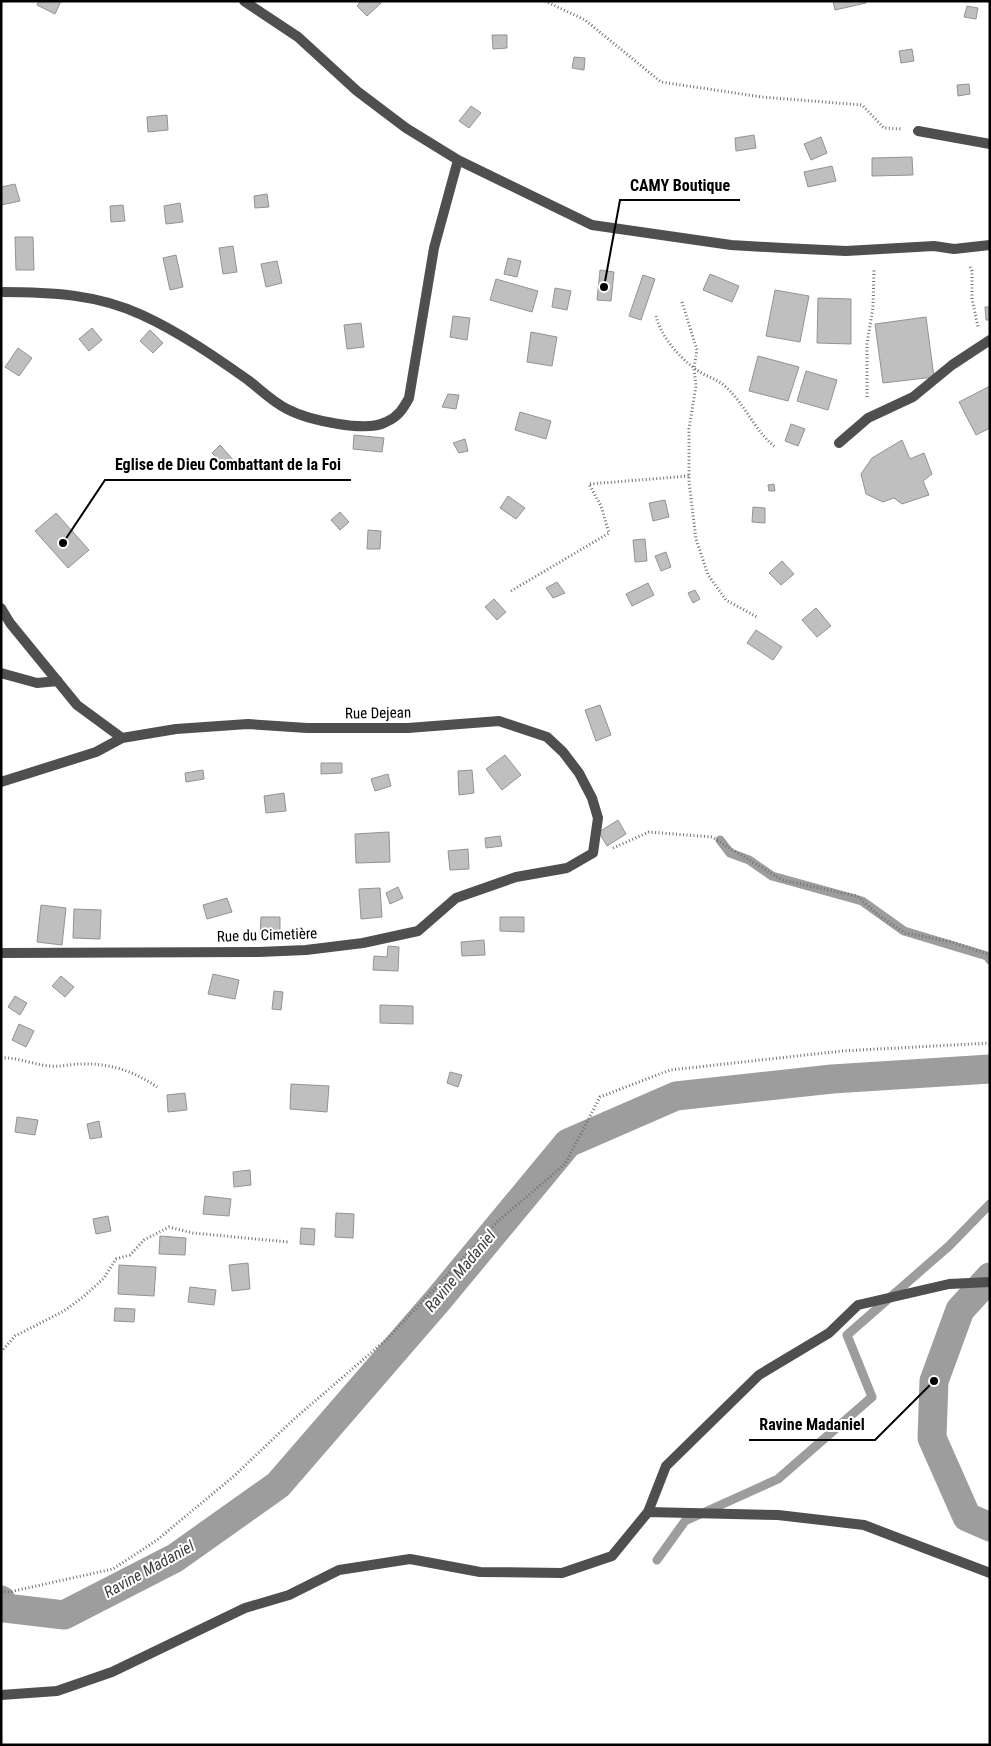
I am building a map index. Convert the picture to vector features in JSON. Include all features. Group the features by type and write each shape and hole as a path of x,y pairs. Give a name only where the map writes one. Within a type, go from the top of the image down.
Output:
{"street":[{"path":"244,1 298,36 357,91 406,128 458,160 592,225 731,245 846,251 934,246 954,249 990,245"},
{"path":"918,131 990,144"},
{"path":"1,292 61,293 91,297 140,314 176,332 287,409 315,420 369,427 385,423 399,414 409,398 434,248 458,160"},
{"path":"840,443 868,418 913,397 952,365 990,340"},
{"path":"1,608 10,623 77,705 122,738"},
{"path":"1,673 37,683 58,681"},
{"name":"Rue Dejean","path":"1,782 96,752 122,738 176,729 248,724 307,728 399,728 499,721 547,737 564,752 579,773 592,798 598,818 593,853"},
{"name":"Rue du Cimetière","path":"1,953 259,952 306,950 363,943 418,932 456,898 516,877 567,868 593,853"},
{"path":"1,1695 57,1691 112,1672 245,1608 289,1595 339,1570 410,1559 480,1572 562,1573 612,1556 648,1512 666,1466 759,1375 829,1333 858,1305 949,1284 990,1282"},
{"path":"648,1512 778,1516 864,1525 990,1573"}],"path":[{"path":"545,1 585,20 661,82 771,98 862,105 884,128 918,131"},
{"path":"868,418 867,344 875,274 871,249"},
{"path":"954,249 972,271 972,299 979,330"},
{"path":"682,302 697,350 694,368 696,386 689,429 689,476 696,539 708,575 726,600 757,617"},
{"path":"656,316 660,330 694,368 726,386 743,406 762,436 775,447"},
{"path":"511,591 609,533 601,506 589,484 689,476"},
{"path":"593,853 616,847 649,832 712,837 782,880 857,896 878,915 905,933 952,942 990,955"},
{"path":"1,1591 8,1592 113,1569 157,1540 234,1476 293,1420 386,1339 497,1222 565,1164 600,1097 670,1070 842,1051 990,1043"},
{"path":"1,1058 15,1057 50,1066 83,1063 111,1066 139,1075 157,1087"},
{"path":"1,1352 15,1336 64,1311 83,1296 104,1278 116,1258 130,1255 144,1240 169,1227 193,1233 288,1242"}],"building":[{"path":"39,1 61,1 55,14 37,5"},
{"path":"361,1 378,1 381,3 367,16 357,6"},
{"path":"833,1 866,1 866,3 835,10"},
{"path":"967,6 978,8 976,19 964,17"},
{"path":"492,35 507,35 507,48 493,49"},
{"path":"912,49 914,61 901,63 899,51"},
{"path":"574,57 585,58 584,70 572,68"},
{"path":"969,84 970,94 958,96 957,85"},
{"path":"471,106 481,113 469,128 459,121"},
{"path":"167,115 168,130 148,132 147,117"},
{"path":"754,135 756,148 736,151 735,138"},
{"path":"821,137 827,153 811,160 804,144"},
{"path":"912,157 913,175 872,176 872,158"},
{"path":"832,166 836,181 808,187 804,172"},
{"path":"15,184 20,201 1,205 1,187"},
{"path":"267,194 269,207 255,208 254,196"},
{"path":"180,203 183,222 166,224 164,206"},
{"path":"123,205 125,221 111,222 110,206"},
{"path":"15,237 33,237 34,270 16,270"},
{"path":"233,246 237,272 223,274 219,248"},
{"path":"176,255 183,287 170,290 163,258"},
{"path":"508,258 521,261 517,277 504,274"},
{"path":"277,261 282,283 266,287 261,264"},
{"path":"600,270 614,272 611,301 597,300"},
{"path":"710,274 739,286 732,302 703,290"},
{"path":"643,275 655,279 641,320 629,316"},
{"path":"496,279 538,291 532,312 490,300"},
{"path":"555,288 571,291 567,310 552,307"},
{"path":"775,290 809,296 800,342 766,336"},
{"path":"818,298 851,299 851,344 817,343"},
{"path":"985,307 990,307 990,320 986,320"},
{"path":"453,316 470,318 467,340 450,337"},
{"path":"926,317 934,377 883,383 875,324"},
{"path":"361,323 364,347 347,349 344,325"},
{"path":"92,328 102,340 89,351 79,339"},
{"path":"150,330 163,343 153,353 140,341"},
{"path":"531,332 557,337 552,366 527,362"},
{"path":"18,348 32,358 19,376 5,367"},
{"path":"758,356 799,367 788,401 749,391"},
{"path":"806,371 837,380 828,410 797,401"},
{"path":"990,386 990,428 976,435 959,402"},
{"path":"448,394 459,395 456,409 442,407"},
{"path":"520,412 551,421 546,439 515,430"},
{"path":"791,424 805,429 798,446 785,441"},
{"path":"354,435 384,438 382,452 353,449"},
{"path":"465,439 468,451 459,453 453,443"},
{"path":"902,440 910,459 924,453 932,474 923,481 929,495 902,504 894,498 883,502 866,494 861,474 872,458"},
{"path":"220,445 235,462 227,469 212,453"},
{"path":"774,484 775,491 769,491 768,485"},
{"path":"508,496 525,508 516,519 500,508"},
{"path":"665,500 669,517 653,521 649,503"},
{"path":"753,507 765,508 765,523 752,522"},
{"path":"340,512 349,522 340,530 331,520"},
{"path":"56,513 89,550 68,568 35,531"},
{"path":"368,530 381,531 380,549 367,549"},
{"path":"645,539 647,561 635,562 633,540"},
{"path":"666,552 671,567 661,571 655,556"},
{"path":"782,561 794,574 781,585 769,573"},
{"path":"557,582 565,593 553,598 546,588"},
{"path":"648,583 654,595 632,606 626,594"},
{"path":"695,590 700,599 693,603 688,593"},
{"path":"494,599 506,612 497,620 485,607"},
{"path":"816,608 831,626 817,637 802,620"},
{"path":"756,630 782,647 773,660 747,643"},
{"path":"600,705 611,735 596,741 585,710"},
{"path":"505,755 521,775 502,790 486,769"},
{"path":"321,763 342,763 342,773 321,774"},
{"path":"203,770 204,779 186,782 185,773"},
{"path":"472,770 474,793 459,795 458,771"},
{"path":"388,774 391,786 375,791 371,779"},
{"path":"284,793 286,811 266,813 264,796"},
{"path":"618,820 626,834 607,846 599,832"},
{"path":"389,832 390,862 356,863 355,834"},
{"path":"500,836 502,846 486,848 485,838"},
{"path":"468,849 469,869 450,870 448,851"},
{"path":"398,887 403,898 390,904 386,893"},
{"path":"380,888 382,917 361,919 359,889"},
{"path":"227,898 232,912 207,919 203,905"},
{"path":"41,905 66,908 62,945 37,942"},
{"path":"74,909 101,910 100,939 73,938"},
{"path":"261,917 280,917 280,935 260,935"},
{"path":"500,917 524,917 524,932 500,931"},
{"path":"484,940 485,955 462,956 461,942"},
{"path":"388,946 399,947 398,971 373,970 374,956 387,957"},
{"path":"213,974 239,980 235,999 208,994"},
{"path":"61,976 74,987 65,997 52,986"},
{"path":"274,991 283,992 281,1010 272,1009"},
{"path":"15,996 27,1003 20,1015 8,1007"},
{"path":"380,1005 413,1006 413,1024 380,1023"},
{"path":"19,1024 34,1031 26,1047 12,1040"},
{"path":"450,1072 462,1075 458,1087 447,1083"},
{"path":"291,1084 329,1086 327,1112 290,1109"},
{"path":"185,1093 187,1110 168,1112 167,1095"},
{"path":"17,1117 38,1120 35,1135 15,1132"},
{"path":"99,1121 102,1137 90,1139 87,1124"},
{"path":"250,1170 251,1185 234,1187 233,1172"},
{"path":"205,1196 231,1199 229,1216 203,1214"},
{"path":"336,1213 354,1214 353,1238 335,1237"},
{"path":"108,1216 111,1231 96,1234 93,1219"},
{"path":"301,1228 315,1229 314,1245 300,1244"},
{"path":"160,1236 186,1238 185,1255 159,1254"},
{"path":"248,1263 250,1289 232,1291 229,1265"},
{"path":"119,1265 156,1267 154,1296 118,1294"},
{"path":"190,1287 216,1290 214,1305 188,1302"},
{"path":"115,1308 135,1309 134,1322 114,1321"}],"waterway":[{"path":"720,840 730,853 749,860 772,876 862,901 904,931 987,956 990,960"},
{"name":"Ravine Madaniel","path":"1,1600 5,1608 64,1615 175,1558 278,1485 438,1300 568,1143 676,1096 832,1079 990,1069"},
{"path":"657,1560 685,1521 778,1479 872,1397 847,1335 949,1246 990,1204"},
{"name":"Ravine Madaniel","path":"990,1277 960,1310 934,1381 932,1438 967,1517 990,1527"}],"place":[{"name":"CAMY Boutique","path":"604,287"},
{"name":"Eglise de Dieu Combattant de la Foi","path":"63,543"},
{"name":"Ravine Madaniel","path":"934,1381"}]}
